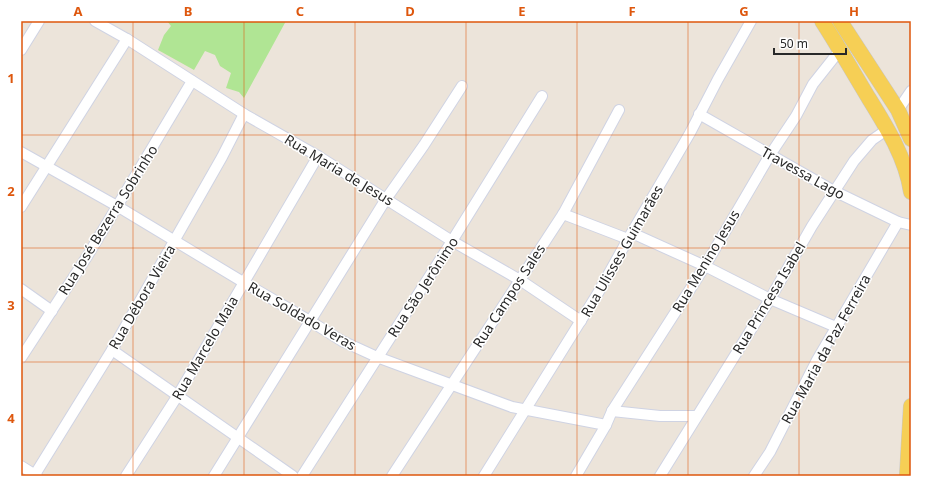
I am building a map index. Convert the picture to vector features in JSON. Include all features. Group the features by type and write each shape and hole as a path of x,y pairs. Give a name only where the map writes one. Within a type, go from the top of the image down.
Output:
{"main road":[{"path":"822,21 888,129 902,161 911,192"},
{"path":"840,21 898,110 911,139"},
{"path":"908,476 911,406"}],"street":[{"path":"21,50 39,21"},
{"name":"Rua Maria de Jesus","path":"95,21 127,39 244,114 318,156 452,241 520,280 581,321"},
{"name":"Rua Ulisses Guimarães","path":"484,476 581,321 690,133 751,21"},
{"path":"21,207 127,39"},
{"name":"Rua Menino Jesus","path":"576,476 606,425 612,411 704,266 770,155 796,116 813,84 840,50"},
{"name":"Rua José Bezerra Sobrinho","path":"21,358 117,206 192,81"},
{"path":"214,476 386,199 424,145 462,86"},
{"path":"898,110 911,91"},
{"name":"Rua São Jerônimo","path":"302,476 452,241 542,96"},
{"name":"Rua Campos Sales","path":"392,476 562,214 619,110"},
{"name":"Rua Débora Vieira","path":"36,476 112,350 222,156 244,114"},
{"name":"Travessa Lago","path":"699,114 834,191 898,222 911,225"},
{"name":"Rua Princesa Isabel","path":"660,476 770,299 812,226 854,160 877,136 888,129"},
{"name":"Rua Soldado Veras","path":"21,152 117,206 342,341 377,357 512,407 606,425"},
{"name":"Rua Marcelo Maia","path":"126,476 178,395 318,156"},
{"path":"562,214 630,236 704,266 770,299 836,327"},
{"name":"Rua Maria da Paz Ferreira","path":"754,476 773,445 817,360 898,222"},
{"path":"21,290 52,311"},
{"path":"112,350 293,476"},
{"path":"612,411 660,416 696,416"},
{"path":"21,466 36,476"}],"green space":[{"path":"167,21 286,21 244,98 239,92 226,88 231,73 220,66 215,55 205,51 194,70 158,50 164,35 171,26"}]}
